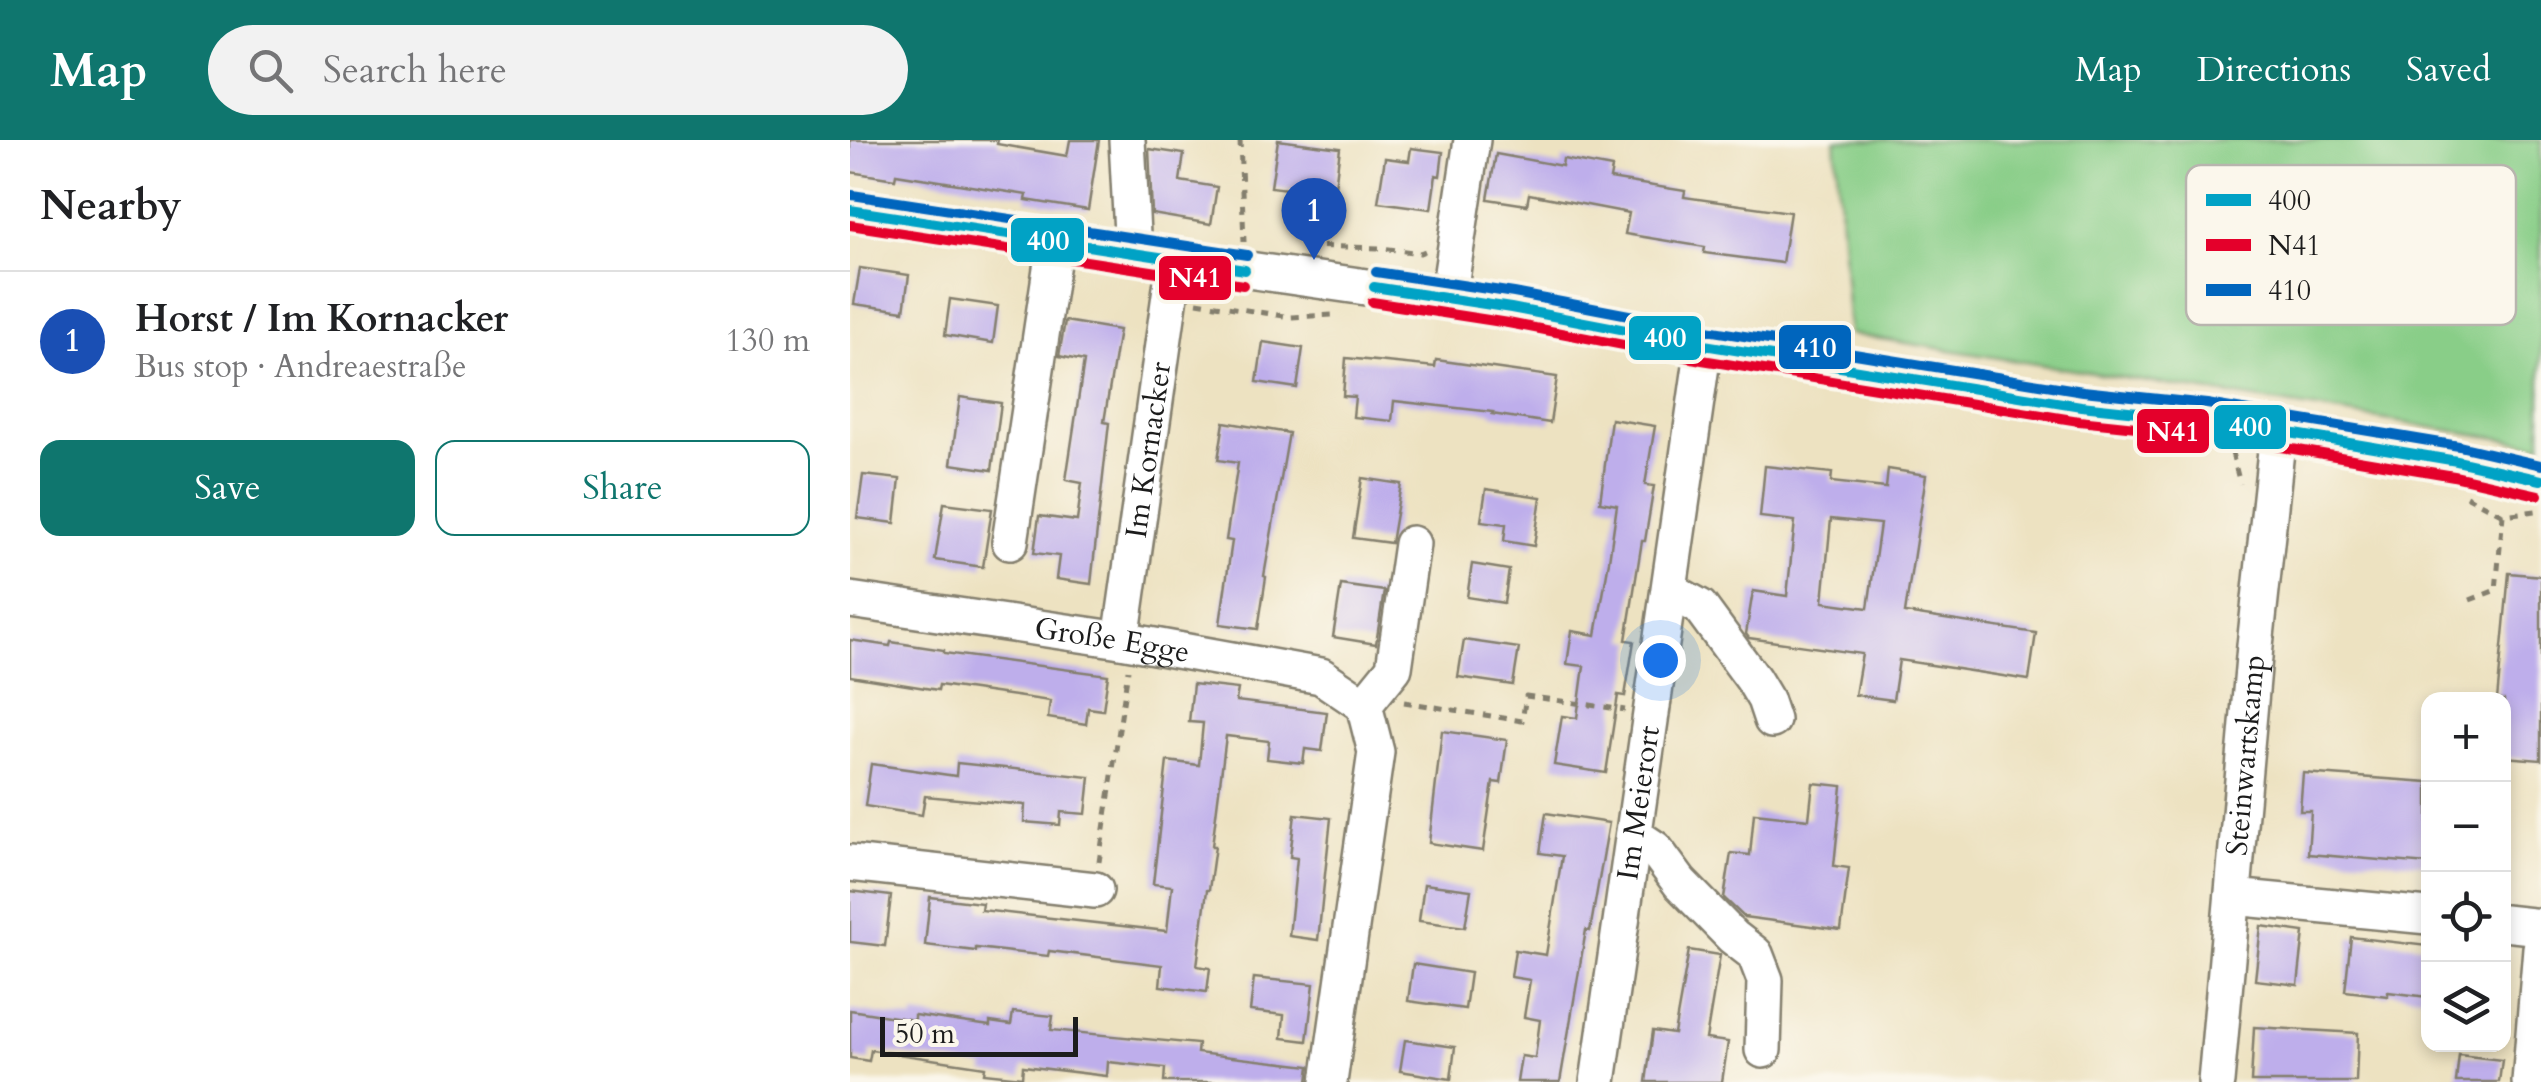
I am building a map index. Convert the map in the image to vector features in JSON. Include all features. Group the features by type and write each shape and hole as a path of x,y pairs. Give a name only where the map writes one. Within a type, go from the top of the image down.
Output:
{"street":[{"path":"1126,140 1130,253"},
{"path":"1448,299 1472,140"},
{"path":"850,210 1448,299 2081,406 2205,419 2457,460 2541,480"},
{"path":"1010,542 1055,242"},
{"name":"Im Kornacker","path":"1121,640 1174,260"},
{"name":"Im Meierort","path":"1598,1082 1704,345"},
{"name":"Steinwartskamp","path":"2216,1082 2278,432"},
{"path":"1329,1082 1376,752 1364,705 1394,668 1412,544"},
{"path":"1669,596 1680,596 1700,607 1753,679 1772,720"},
{"name":"Große Egge","path":"850,600 1121,640 1321,676 1364,705"},
{"path":"1634,835 1654,849 1680,883 1733,938 1756,954 1765,980 1763,1050"},
{"path":"850,862 1094,890"},
{"path":"2232,897 2421,915"},
{"path":"2511,924 2541,927"},
{"path":"2530,1082 2541,948"}],"path":[{"path":"1240,140 1245,270"},
{"path":"1306,246 1420,253 1457,232"},
{"path":"2456,491 2504,515 2541,511"},
{"path":"2470,600 2496,590 2504,515"},
{"path":"1094,890 1130,660 1121,640"},
{"path":"1364,705 1398,701 1522,721 1526,696 1652,714"}],"green space":[{"path":"1835,140 2541,140 2541,445 1849,334"}],"building":[{"path":"850,140 998,140 997,144 1067,156 1070,140 1099,140 1088,210 1026,200 1027,195 896,174 895,179 850,172"},
{"path":"1278,140 1340,148 1334,195 1271,187"},
{"path":"1411,148 1443,152 1431,209 1378,202 1385,158 1409,161"},
{"path":"1149,149 1184,154 1180,181 1217,187 1211,224 1152,214"},
{"path":"1496,154 1562,166 1563,159 1612,168 1610,179 1685,191 1684,197 1790,212 1782,263 1704,253 1705,247 1625,234 1629,213 1529,194 1527,205 1488,199"},
{"path":"860,268 909,275 904,311 854,304"},
{"path":"950,299 998,306 993,343 945,335"},
{"path":"1065,321 1119,330 1104,422 1109,423 1091,584 1056,579 1059,556 1034,553 1039,516 1077,521 1082,483 1066,480 1084,361 1059,356"},
{"path":"1263,342 1303,348 1297,388 1257,382"},
{"path":"1346,358 1435,367 1436,360 1557,377 1550,423 1394,401 1392,421 1353,417 1355,397 1343,396"},
{"path":"960,397 1001,403 992,470 951,464"},
{"path":"1611,419 1655,426 1645,485 1654,486 1626,640 1634,641 1625,696 1618,695 1606,773 1554,765 1562,716 1577,718 1584,666 1567,664 1572,631 1596,635 1609,561 1617,505 1600,502"},
{"path":"1224,422 1289,433 1258,629 1220,624 1232,541 1226,540 1238,463 1218,460"},
{"path":"1765,466 1832,473 1831,482 1886,488 1888,469 1926,475 1905,613 2036,633 2029,680 1899,660 1893,700 1855,695 1862,654 1749,638 1746,634 1753,591 1787,596 1795,521 1760,517","holes":["1831,519 1880,524 1868,608 1823,602"]},
{"path":"863,475 900,479 895,523 857,518"},
{"path":"1362,478 1401,484 1391,543 1353,538"},
{"path":"1486,489 1541,497 1534,546 1504,541 1506,524 1481,521"},
{"path":"944,503 992,509 983,567 935,560"},
{"path":"1472,564 1509,570 1504,603 1467,597"},
{"path":"2509,573 2541,576 2541,760 2511,758 2511,692 2498,692"},
{"path":"1341,585 1384,591 1376,644 1333,637"},
{"path":"850,640 890,646 891,642 1108,675 1103,710 1088,708 1086,724 1048,718 1050,701 850,676"},
{"path":"1464,640 1519,648 1513,685 1458,677"},
{"path":"1193,684 1238,689 1236,701 1327,712 1322,751 1305,749 1303,763 1267,759 1269,741 1226,736 1197,966 1210,968 1207,992 1160,986 1162,965 1049,951 1048,956 925,945 930,897 982,903 981,910 1167,931 1172,886 1153,884 1167,761 1199,765 1203,723 1189,722"},
{"path":"1442,731 1507,740 1501,783 1493,782 1483,851 1429,843"},
{"path":"957,763 1090,777 1086,814 1061,812 1060,825 1024,822 1025,805 925,796 922,815 865,806 871,764 956,776"},
{"path":"2303,773 2421,781 2421,863 2308,854 2311,811 2300,811"},
{"path":"1813,783 1842,786 1834,866 1849,868 1841,930 1744,917 1724,898 1731,853 1750,855 1754,813 1809,819"},
{"path":"1546,813 1609,823 1560,1082 1517,1082 1521,1056 1535,1058 1540,1020 1524,1017 1530,980 1511,977 1515,950 1546,955 1562,856 1540,853"},
{"path":"1295,814 1331,818 1318,940 1289,936 1297,858 1290,857"},
{"path":"1424,884 1471,890 1465,927 1419,921"},
{"path":"850,891 891,896 885,946 850,942"},
{"path":"2261,926 2304,932 2298,985 2255,980"},
{"path":"2351,937 2421,945 2421,996 2345,991"},
{"path":"1689,950 1720,955 1706,1039 1728,1042 1722,1082 1646,1082 1653,1031 1674,1034"},
{"path":"1413,964 1470,973 1465,1009 1408,1001"},
{"path":"1254,978 1314,984 1307,1041 1282,1038 1284,1015 1250,1011"},
{"path":"850,1010 990,1026 990,1022 1011,1025 1013,1012 1053,1016 1051,1030 1198,1044 1197,1053 1310,1066 1308,1082 1164,1082 1165,1068 1108,1062 1107,1076 1023,1066 1022,1077 984,1073 985,1067 871,1050 869,1061 850,1058"},
{"path":"2254,1027 2358,1033 2356,1082 2251,1082"},
{"path":"1405,1040 1455,1047 1451,1079 1400,1071"},
{"path":"2459,1055 2502,1060 2499,1082 2456,1082"}],"transit line":[{"name":"410","path":"852,195 1247,255"},
{"name":"400","path":"850,210 1245,270"},
{"name":"N41","path":"850,225 1243,285"},
{"name":"410","path":"1376,272 2083,391 2207,404 2459,446 2541,465"},
{"name":"400","path":"1374,287 2081,406 2205,419 2457,461 2541,480"},
{"name":"N41","path":"1372,302 2079,421 2203,434 2454,476 2538,495"}],"place":[{"name":"Horst / Im Kornacker","path":"1314,260"}]}
